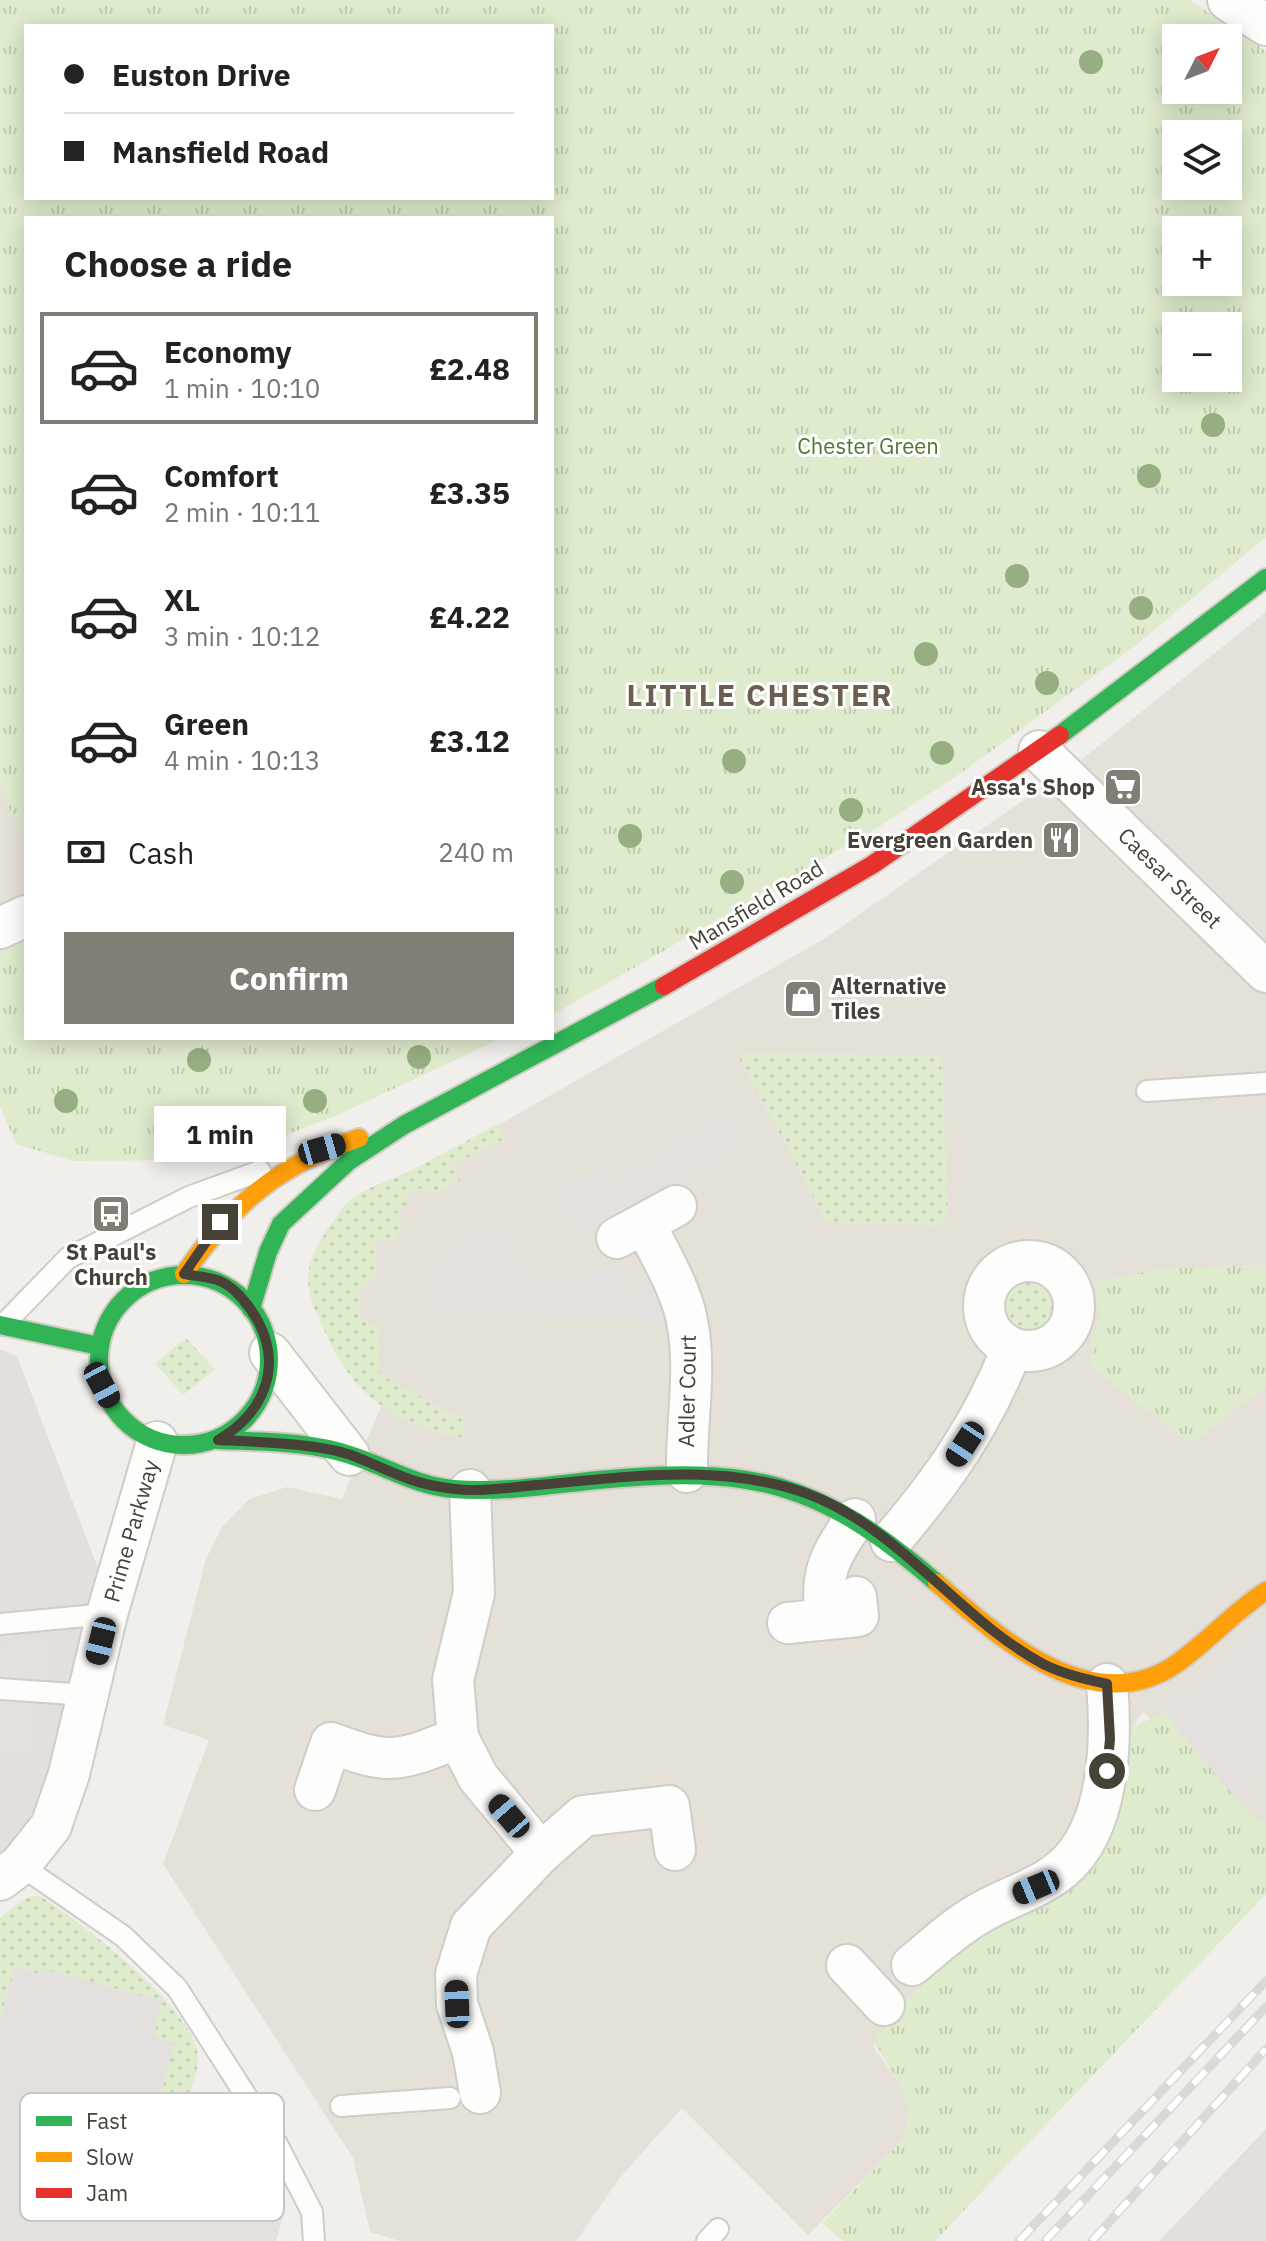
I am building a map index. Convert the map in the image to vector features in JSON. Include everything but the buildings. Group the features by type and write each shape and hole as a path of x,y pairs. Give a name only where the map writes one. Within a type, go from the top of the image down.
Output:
{"street":[{"path":"1228,0 1266,25"},
{"name":"Mansfield Road","path":"251,1309 268,1252 281,1224 349,1161 404,1125 685,975 872,865 1039,751 1266,578"},
{"name":"Caesar Street","path":"1039,751 1266,972"},
{"path":"0,928 24,917"},
{"name":"Mansfield Road","path":"184,1274 220,1222 267,1179 322,1149 404,1125"},
{"name":"Adler Court","path":"646,1223 687,1320 692,1373 686,1418 687,1472"},
{"path":"349,1455 270,1353 251,1309 221,1282 184,1274 157,1278 131,1292 113,1311 99,1346 102,1385 116,1413 132,1429 157,1442 185,1446 218,1440 285,1444 349,1455 401,1479 429,1487 470,1490 687,1472 724,1475 785,1488 808,1494 891,1541 1018,1648 1045,1664 1107,1684 1141,1683 1161,1674 1191,1654 1232,1614 1266,1591"},
{"path":"1,1325 99,1346"},
{"path":"891,1541 938,1486 990,1404 1012,1349"},
{"path":"218,1440 234,1431 261,1401 268,1380 270,1353"},
{"name":"Prime Parkway","path":"10,1872 51,1826 69,1774 107,1614 157,1442"},
{"path":"470,1490 474,1593 453,1680 458,1738 485,1787 541,1853"},
{"path":"823,1612 821,1589 825,1568 855,1519"},
{"path":"912,1965 979,1913 1036,1887 1063,1868 1076,1852 1099,1804 1107,1771 1110,1739 1107,1684"},
{"path":"315,1790 331,1743 362,1755 398,1760 458,1738"},
{"path":"478,2093 473,2052 457,2004 456,1974 471,1926 571,1824 597,1812 669,1806 675,1850"},
{"path":"847,1965 884,2005"}],"lane":[{"path":"1147,1091 1266,1083"},
{"path":"1,1325 68,1258 189,1197 255,1172 295,1163"},
{"path":"0,1624 107,1614"},
{"path":"0,1689 87,1695"},
{"path":"10,1872 123,1936 177,1988 244,2093"},
{"path":"341,2106 478,2093"},
{"path":"284,2158 312,2212 314,2241"}],"shaded area":[{"path":"1266,612 1266,1830 1143,1712 1125,1740 1122,1796 873,2046 901,2085 909,2109 905,2138 808,2235 682,2108 619,2179 576,2241 400,2241 370,2232 353,2158 163,1864 209,1740 163,1725 206,1559 222,1527 249,1499 287,1487 342,1499 383,1402 323,1260 453,1151 827,937 1081,760"},
{"path":"0,761 24,815 24,944 0,956"},
{"path":"728,1115 747,1140 582,1242 550,1192 603,1168 610,1182"},
{"path":"498,1219 532,1279 565,1286 614,1264 635,1293 657,1280 673,1313 665,1321 429,1313 432,1265 446,1247"},
{"path":"0,1349 17,1356 104,1584 37,1819 0,1863"},
{"path":"1266,1620 1266,1760 1233,1795 1164,1712"},
{"path":"48,1637 53,1671 32,1714 36,1750 0,1757 0,1644"},
{"path":"15,1967 39,1974 41,1968 162,2001 154,2036 174,2042 161,2093 20,2093 20,2221 282,2221 276,2241 0,2241 0,2020"},
{"path":"1266,2129 1266,2241 1159,2241"}],"green space":[{"name":"Chester Green","path":"0,0 1190,0 1226,24 1162,24 1162,104 1242,104 1242,35 1266,51 1266,537 1135,646 961,773 882,825 554,1014 554,216 24,216 24,841 0,787"},
{"path":"24,940 24,1040 498,1040 338,1115 220,1160 73,1161 16,1144 0,1106 0,954"},
{"path":"737,1054 942,1055 948,1218 940,1226 827,1222"},
{"path":"497,1124 504,1139 452,1166 460,1181 431,1195 424,1186 404,1199 408,1205 396,1213 404,1226 396,1231 398,1241 376,1241 376,1279 361,1289 359,1313 369,1324 378,1325 379,1373 450,1414 463,1415 464,1438 418,1426 398,1416 363,1390 336,1354 319,1320 308,1280 311,1262 325,1233 355,1196"},
{"path":"1266,1265 1266,1386 1197,1440 1179,1436 1089,1365 1095,1350 1090,1342 1100,1318 1095,1282 1160,1269"},
{"path":"1029,1278 1049,1286 1057,1306 1049,1326 1029,1334 1009,1326 1001,1306 1009,1286"},
{"path":"186,1338 215,1370 183,1395 155,1363"},
{"path":"1164,1712 1248,1813 1266,1823 1266,1894 935,2241 843,2241 822,2223 905,2138 909,2109 901,2085 873,2041 955,1947 1031,1907 1131,1728"},
{"path":"38,1895 79,1923 129,1964 173,2009 189,2030 197,2049 198,2065 190,2093 156,2093 152,2037 41,1970 38,1975 16,1967 0,2019 0,1918 22,1900"}],"railway":[{"path":"1019,2241 1266,1981"},
{"path":"1045,2241 1266,2007"},
{"path":"1092,2241 1266,2049"}],"traffic: fast":[{"path":"1060,735 1266,578"},
{"path":"251,1309 268,1252 281,1224 349,1161 404,1125 664,986"},
{"path":"184,1275 217,1281 244,1300 263,1327 269,1360 263,1393 244,1420 217,1439 184,1445 151,1439 124,1420 105,1393 99,1360 105,1327 124,1300 151,1281 184,1275"},
{"path":"0,1325 99,1346"},
{"path":"218,1440 285,1443 334,1450 413,1480 453,1489 507,1489 652,1476 699,1475 742,1479 781,1488 819,1502 856,1522 937,1583"}],"traffic: slow":[{"path":"184,1274 221,1227 259,1190 304,1161 359,1138"},
{"path":"937,1583 988,1627 1048,1666 1080,1678 1112,1683 1144,1679 1176,1664 1266,1591"}],"traffic: jam":[{"path":"664,986 872,865 1060,735"}],"place":[{"name":"Assa's Shop","path":"1123,787"},
{"name":"Evergreen Garden","path":"1061,840"},
{"name":"Alternative Tiles","path":"803,999"},
{"name":"St Paul's Church","path":"111,1214"}],"district":[{"name":"LITTLE CHESTER","path":"760,696"}],"route":[{"path":"220,1222 184,1274 221,1282 241,1298 262,1329 270,1353 268,1380 261,1401 234,1431 218,1440 285,1444 349,1455 401,1479 429,1487 470,1490 687,1472 724,1475 808,1494 891,1541 1018,1648 1076,1677 1107,1684 1110,1739 1107,1771"}]}
